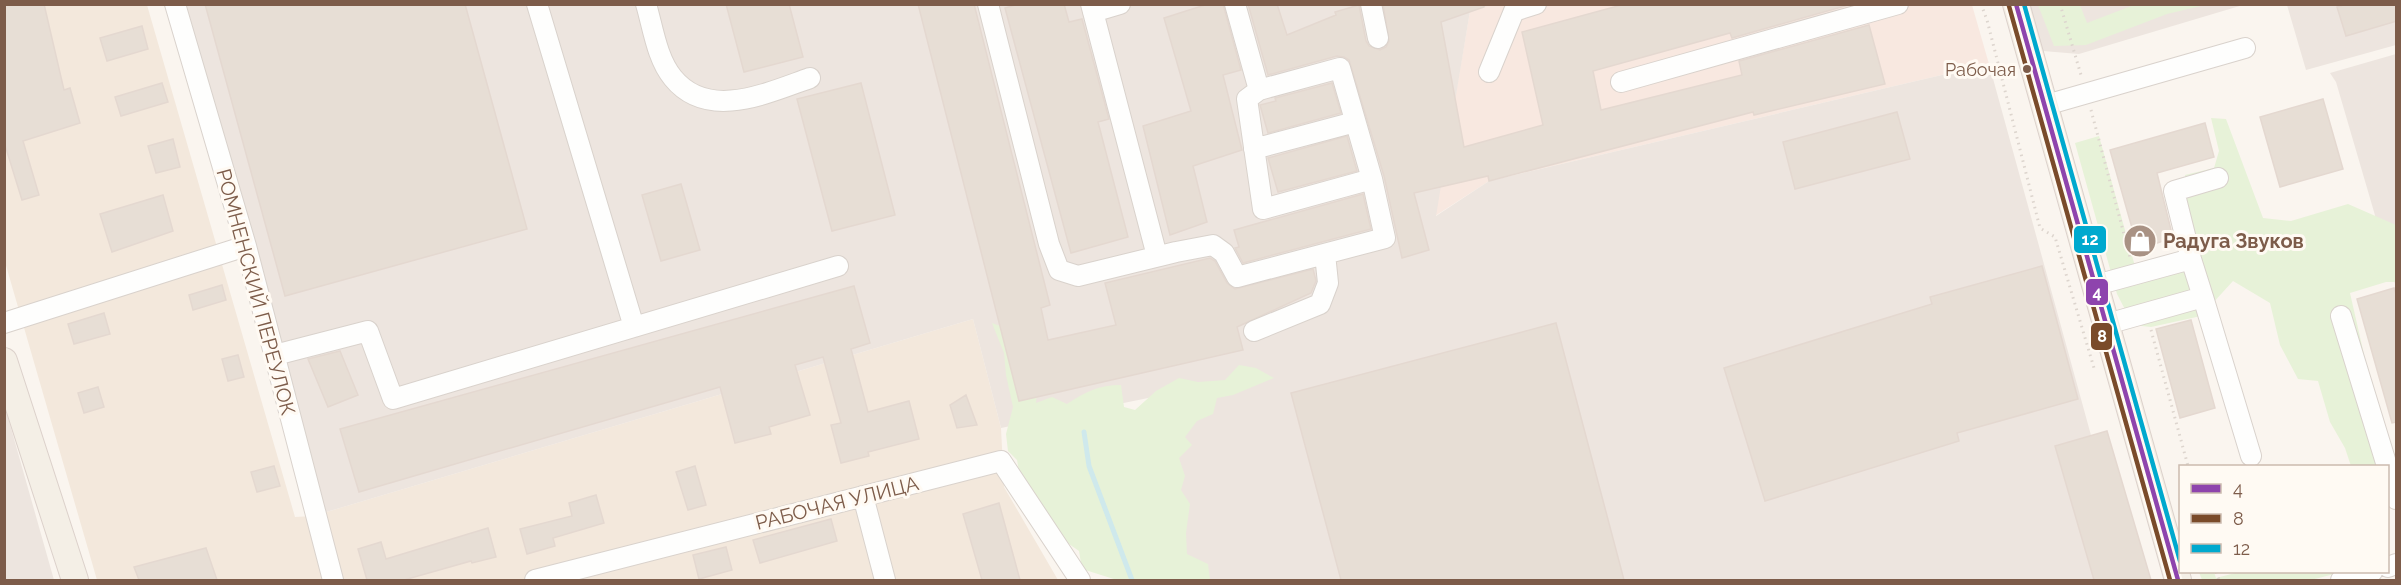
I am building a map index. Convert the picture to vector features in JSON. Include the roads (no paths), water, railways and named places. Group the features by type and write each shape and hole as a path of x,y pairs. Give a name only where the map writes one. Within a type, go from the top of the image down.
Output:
{"main road":[{"path":"2016,4 2178,580"},
{"path":"4,361 75,580"}],"street":[{"name":"РОМНЕНСКИЙ ПЕРЕУЛОК","path":"175,4 246,246 333,580"},
{"path":"537,4 634,327"},
{"path":"646,4 658,49 672,77 691,95 716,101 753,98 810,78"},
{"path":"988,4 1049,244 1059,270 1078,276 1157,256 1213,245 1224,253 1237,277 1385,238 1372,179 1340,68 1259,90 1247,99 1263,209 1372,179"},
{"path":"1120,4 1092,8 1157,256"},
{"path":"1235,4 1259,90"},
{"path":"1371,4 1378,38"},
{"path":"1489,72 1514,8 1536,4"},
{"path":"1621,82 1899,4"},
{"path":"2046,105 2245,48"},
{"path":"1254,148 1355,122"},
{"path":"2218,178 2174,191 2191,259 2251,456"},
{"path":"4,322 246,246"},
{"path":"1254,331 1320,304 1328,283 1325,254"},
{"path":"2096,285 2191,259"},
{"path":"274,355 368,331 393,399 838,266"},
{"path":"2107,324 2203,297"},
{"path":"2341,316 2386,465"},
{"name":"РАБОЧАЯ УЛИЦА","path":"535,580 1001,461 1080,580"},
{"path":"2389,474 2397,499"},
{"path":"863,496 885,580"},
{"path":"2342,580 2368,573"}],"waterway":[{"path":"1084,432 1089,466 1132,580"}],"place":[{"name":"Рабочая","path":"2027,69"},
{"name":"Радуга Звуков","path":"2140,241"}]}
